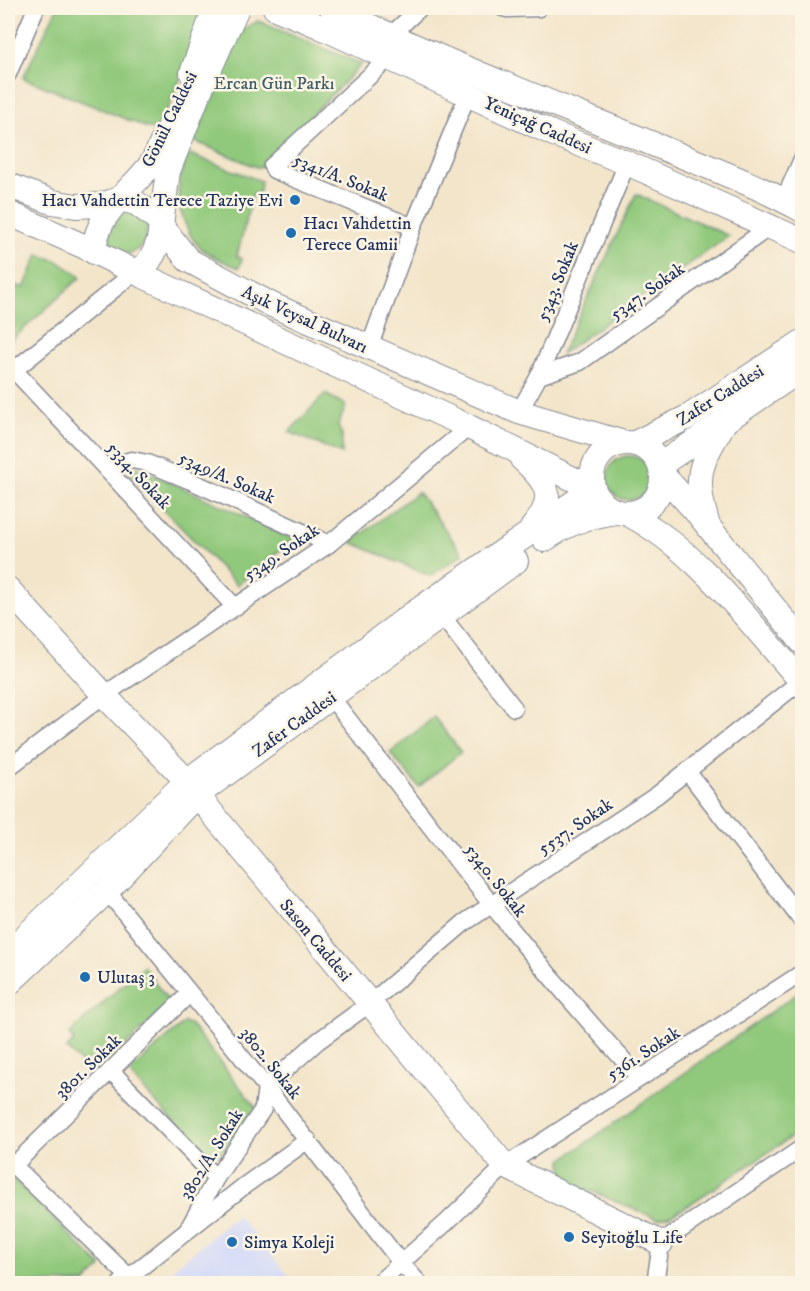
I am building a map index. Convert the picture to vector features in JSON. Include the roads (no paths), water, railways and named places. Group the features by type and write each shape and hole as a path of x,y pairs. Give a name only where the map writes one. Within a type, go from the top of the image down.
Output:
{"main road":[{"name":"Gönül Caddesi","path":"94,252 94,239 100,224 150,166 158,150 187,90 215,8"},
{"name":"Gönül Caddesi","path":"135,272 147,264 154,253 159,240 168,171 198,95 237,8"},
{"name":"Yeniçağ Caddesi","path":"275,8 389,47 793,205"},
{"name":"Yeniçağ Caddesi","path":"332,8 389,47 468,94 554,134 627,163 802,241"},
{"path":"8,185 52,202 76,206 101,205 120,199"},
{"name":"Aşık Veysal Bulvarı","path":"120,199 136,203 160,223 179,251 198,267 272,305 519,412 629,443"},
{"name":"Aşık Veysal Bulvarı","path":"8,213 469,427 593,489"},
{"name":"Zafer Caddesi","path":"629,443 688,417 802,342"},
{"name":"Zafer Caddesi","path":"661,469 727,419 800,375"},
{"path":"709,527 701,498 701,468 727,419"},
{"path":"802,642 661,469 654,455 645,448 629,443 614,445 604,450 593,468 593,489 605,506 651,526 690,556 802,681"},
{"path":"507,446 530,466 547,490 544,514 525,535"},
{"path":"622,513 639,512 650,506 662,486 661,469"},
{"path":"8,953 192,788 414,613 593,489"},
{"name":"Zafer Caddesi","path":"8,984 107,891 192,788 331,697 558,531 584,518 622,513"},
{"name":"Sason Caddesi","path":"8,589 192,788 505,1166 661,1243"}],"street":[{"path":"9,68 36,8"},
{"path":"389,47 420,8"},
{"path":"503,8 539,8"},
{"name":"5341/A. Sokak","path":"389,47 272,166 274,170 412,227"},
{"path":"369,348 412,227 468,94"},
{"path":"793,205 802,159"},
{"name":"5343. Sokak","path":"519,412 539,376 627,163"},
{"name":"5347. Sokak","path":"539,376 580,362 771,226"},
{"path":"11,373 135,272"},
{"name":"5334. Sokak","path":"11,373 235,607"},
{"name":"5349. Sokak","path":"8,768 104,695 329,544 469,427"},
{"name":"5349/A. Sokak","path":"108,472 121,463 132,460 147,463 329,544"},
{"path":"442,616 514,708"},
{"name":"5537. Sokak","path":"369,1004 465,923 657,795 802,681"},
{"name":"5340. Sokak","path":"331,697 490,906 588,1022 640,1078"},
{"path":"687,771 802,921"},
{"name":"3802. Sokak","path":"107,891 266,1087 401,1263 420,1284"},
{"name":"5361. Sokak","path":"377,1284 447,1222 505,1166 802,973"},
{"name":"3801. Sokak","path":"10,1163 111,1071 189,994"},
{"path":"266,1087 318,1041 369,1004"},
{"path":"111,1071 216,1178"},
{"name":"3802/A. Sokak","path":"188,1229 216,1178 263,1109 266,1087"},
{"path":"10,1163 124,1280 243,1186 308,1140"},
{"path":"655,1284 661,1243 802,1148"}],"place":[{"name":"Hacı Vahdettin Terece Taziye Evi","path":"295,200"},
{"name":"Hacı Vahdettin Terece Camii","path":"291,233"},
{"name":"Ulutaş 3","path":"85,977"},
{"name":"Seyitoğlu Life","path":"569,1237"},
{"name":"Simya Koleji","path":"232,1242"}],"park label":[{"name":"Ercan Gün Parkı","path":"274,83"}]}
